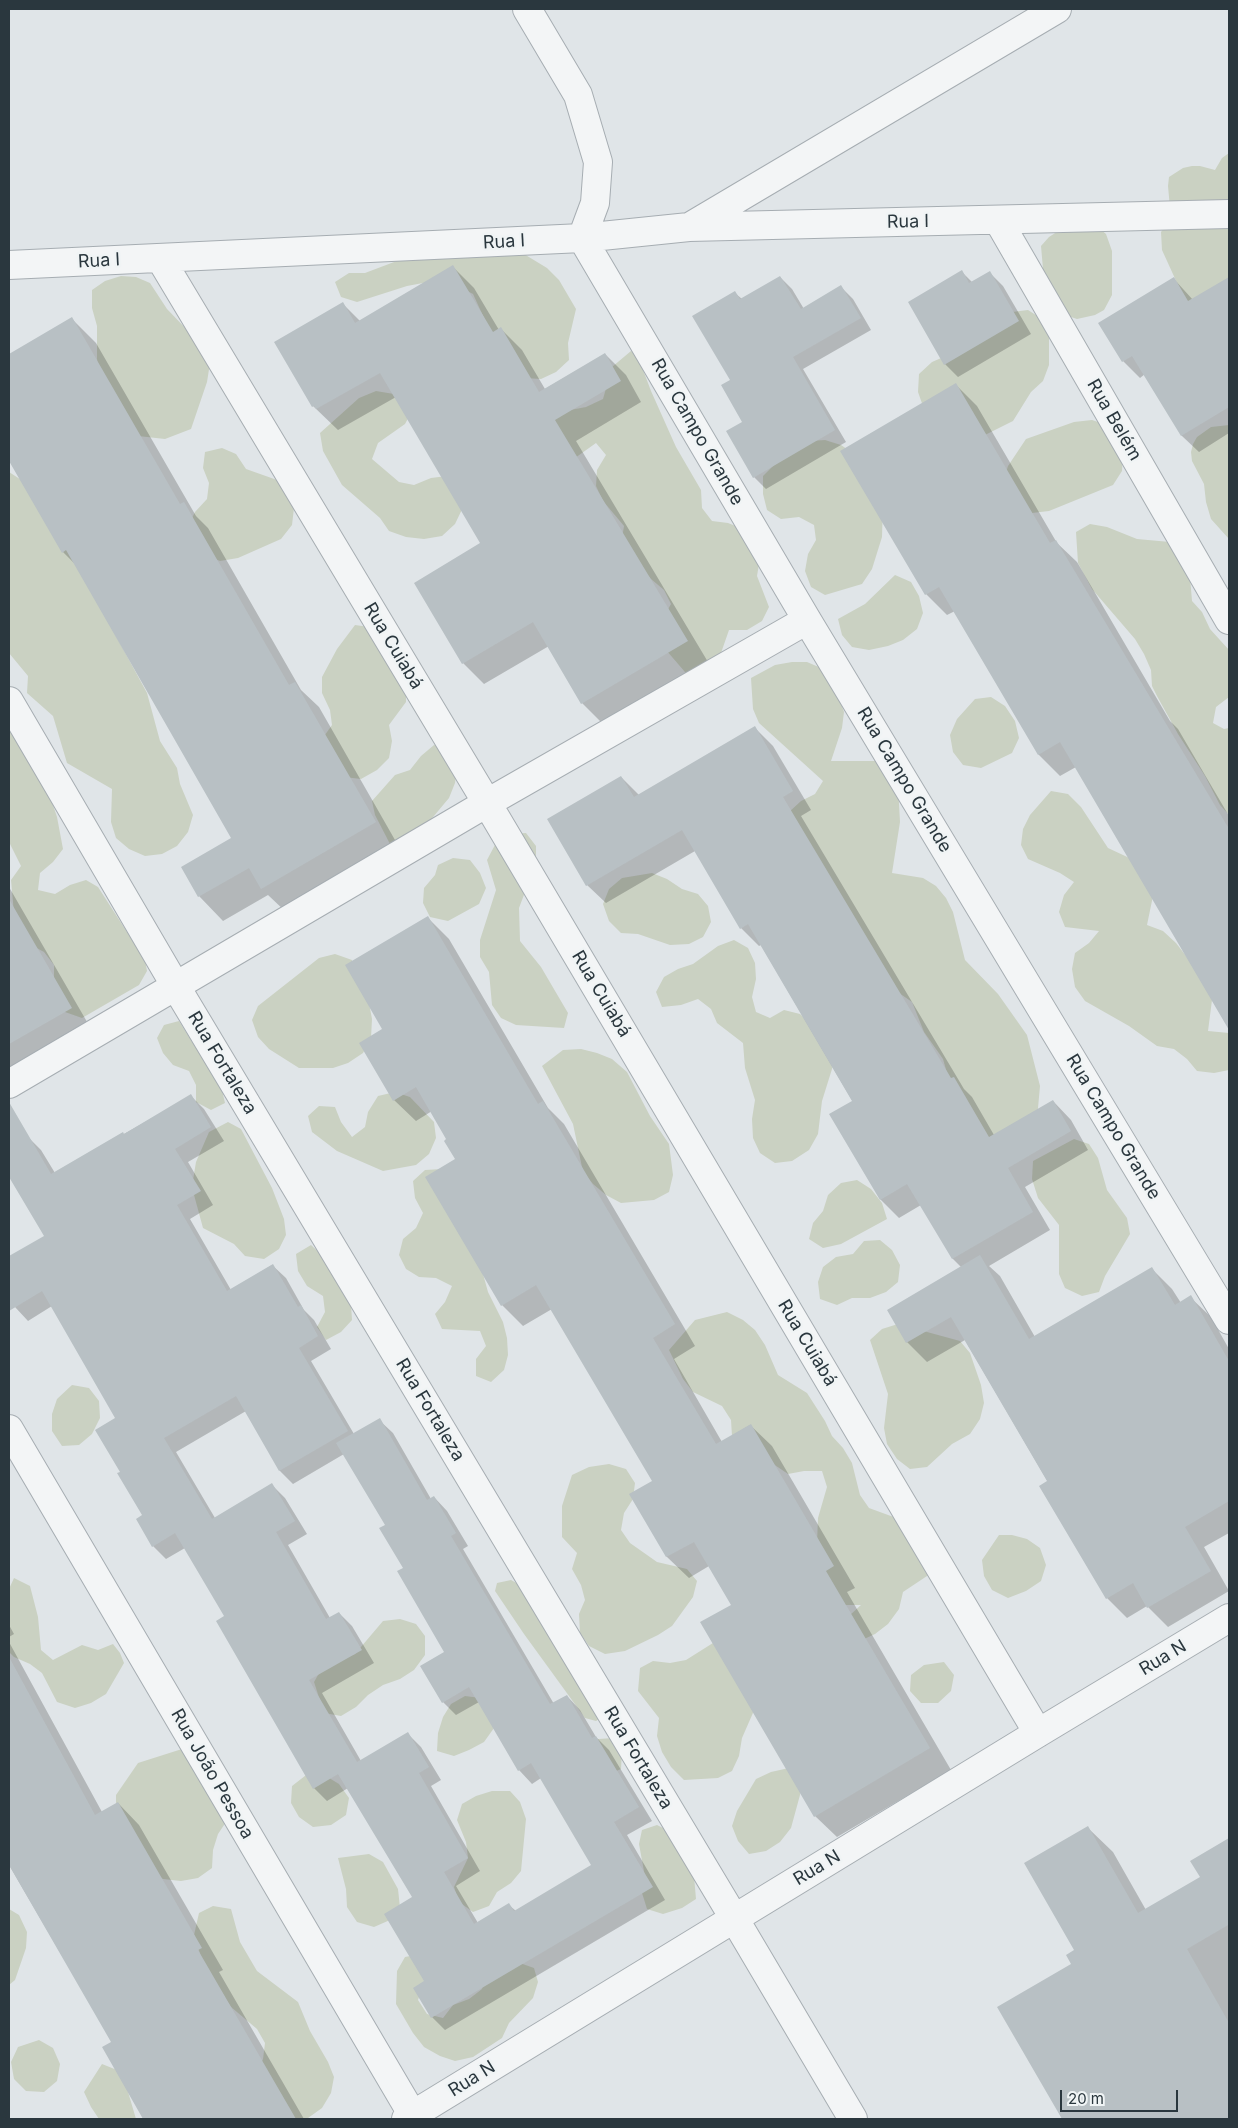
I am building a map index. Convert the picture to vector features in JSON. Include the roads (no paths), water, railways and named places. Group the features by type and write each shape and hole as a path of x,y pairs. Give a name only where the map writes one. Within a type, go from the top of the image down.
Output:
{"street":[{"path":"527,9 578,95 598,162 595,203 582,238"},
{"path":"689,227 1057,9"},
{"name":"Rua I","path":"9,266 582,238 689,227 1229,214"},
{"name":"Rua Belém","path":"998,220 1229,620"},
{"name":"Rua Campo Grande","path":"582,238 807,620 1229,1320"},
{"name":"Rua Cuiabá","path":"160,258 487,803 1038,1733"},
{"path":"9,1084 487,803 807,620"},
{"name":"Rua Fortaleza","path":"9,701 175,985 734,1918 852,2119"},
{"name":"Rua João Pessoa","path":"9,1429 412,2118"},
{"name":"Rua N","path":"412,2118 734,1918 1229,1618"}]}
